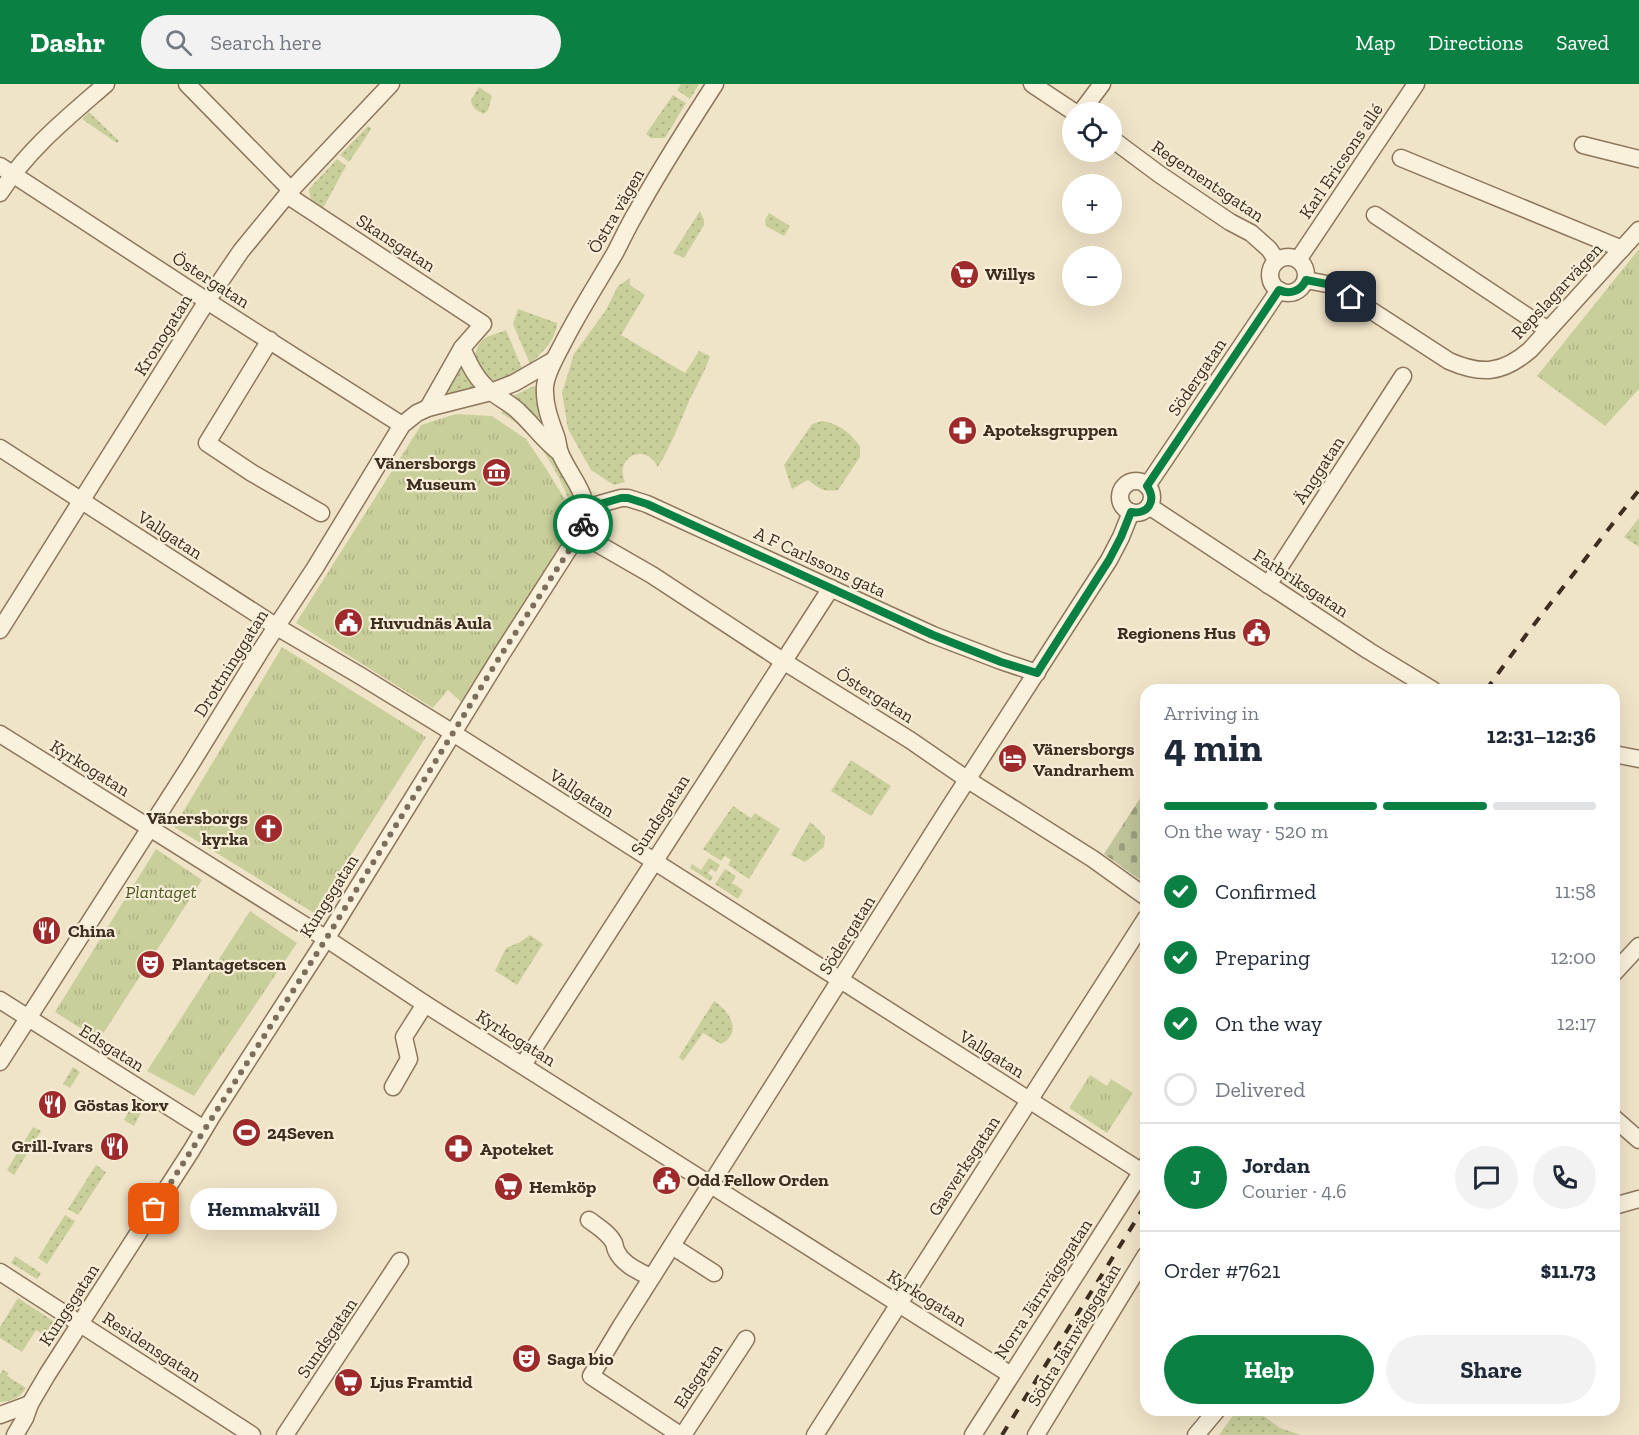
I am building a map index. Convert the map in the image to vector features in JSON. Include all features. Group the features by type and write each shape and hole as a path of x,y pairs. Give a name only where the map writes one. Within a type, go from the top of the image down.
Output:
{"street":[{"path":"0,193 6,170 106,84"},
{"name":"Skansgatan","path":"187,84 289,193 483,324 462,348"},
{"name":"Kronogatan","path":"0,630 207,301 241,251 289,193 391,84"},
{"name":"Östra vägen","path":"554,360 580,310 616,252 636,212 715,84"},
{"path":"1032,84 1062,104"},
{"path":"1088,102 1102,84"},
{"name":"Karl Ericsons allé","path":"1298,260 1416,84"},
{"path":"1583,145 1639,159"},
{"name":"Regementsgatan","path":"1122,146 1230,222 1251,233 1269,249 1277,261"},
{"path":"1401,158 1622,249"},
{"name":"Östergatan","path":"6,170 402,425"},
{"path":"1375,215 1548,330"},
{"name":"Repslagarvägen","path":"1306,280 1332,285 1449,361 1465,368 1489,370 1518,361 1530,350 1639,230"},
{"path":"1287,257 1298,260 1305,268 1306,280 1303,286 1295,291 1279,290 1273,284 1272,268 1277,261 1287,257"},
{"name":"Södergatan","path":"1147,486 1279,290"},
{"path":"270,340 207,443 252,473 321,513"},
{"path":"462,348 473,374 481,383 518,410 536,428 546,443 560,453"},
{"path":"428,408 462,348"},
{"path":"554,360 545,385 549,419 560,453 579,486 586,508"},
{"name":"Drottninggatan","path":"0,1062 315,568 402,425 417,413 428,408 491,392 514,383 554,360"},
{"name":"Änggatan","path":"1268,585 1403,376"},
{"name":"Vallgatan","path":"0,448 277,627 453,733 1029,1101 1140,1167"},
{"path":"1142,482 1152,496 1149,506 1141,512 1131,512 1123,507 1120,494 1122,489 1128,483 1142,482"},
{"name":"A F Carlssons gata","path":"586,508 621,498 647,504 933,635 1001,662 1037,673"},
{"name":"Farbriksgatan","path":"1149,506 1369,651 1423,684"},
{"name":"Kungsgatan","path":"15,1435 30,1404 80,1323 326,939 579,533 586,508"},
{"name":"Södergatan","path":"591,1376 1109,560 1131,512"},
{"name":"Östergatan","path":"579,533 652,575 783,661 910,740 968,780 1093,859 1140,893"},
{"name":"Sundsgatan","path":"523,1065 831,588"},
{"name":"Kyrkogatan","path":"0,734 1011,1375"},
{"path":"1620,755 1639,759"},
{"name":"Gasverksgatan","path":"815,1435 1140,927"},
{"path":"1620,967 1639,946"},
{"name":"Edsgatan","path":"0,1000 204,1129"},
{"path":"393,1086 409,1059 404,1037 425,1004"},
{"path":"1620,1123 1639,1140"},
{"name":"Norra Järnvägsgatan","path":"973,1435 1140,1175"},
{"path":"1620,1204 1639,1199"},
{"path":"589,1220 601,1228 614,1242 617,1253 629,1265 639,1273 652,1277"},
{"path":"672,1246 714,1274"},
{"name":"Sundsgatan","path":"285,1435 400,1261"},
{"name":"Södra Järnvägsgatan","path":"1036,1435 1140,1265"},
{"name":"Residensgatan","path":"0,1272 252,1435"},
{"name":"Edsgatan","path":"591,1376 682,1435 746,1339"},
{"path":"0,1415 30,1404"},
{"path":"1196,1435 1212,1416"}],"green space":[{"path":"681,84 699,84 690,99 677,90"},
{"path":"479,87 492,96 488,110 484,114 475,109 471,100"},
{"path":"673,95 686,103 665,138 651,138 646,134"},
{"path":"89,112 119,141 117,143 82,119"},
{"path":"368,126 371,128 370,131 349,162 340,155"},
{"path":"337,159 346,166 323,208 311,200 309,191"},
{"path":"700,211 704,225 684,258 673,253"},
{"path":"769,213 790,226 784,236 766,226 765,220"},
{"path":"1639,249 1639,389 1605,426 1537,376"},
{"path":"630,278 630,285 645,295 621,335 685,373 699,351 710,356 658,467 653,459 646,455 633,455 624,465 625,482 614,485 591,470 568,429 562,393 574,354 606,310 618,286"},
{"path":"518,309 557,323 551,341 530,364 513,324"},
{"path":"506,330 523,371 497,381 489,380 474,358 476,351 485,338"},
{"path":"464,361 478,387 445,395 446,388"},
{"path":"534,386 538,387 542,420 511,397"},
{"path":"506,407 532,429 574,490 578,511 577,522 570,536 566,534 574,517 562,485 535,440 523,427 501,413"},
{"path":"456,414 492,416 526,439 566,501 560,545 461,702 448,690 433,708 296,623 421,425"},
{"path":"822,421 834,424 848,433 860,446 860,457 838,490 822,489 808,480 792,489 784,465 812,424"},
{"path":"1639,518 1639,547 1624,537"},
{"path":"282,647 426,737 314,913 174,827"},
{"path":"851,760 891,786 871,816 831,791"},
{"path":"1140,798 1140,880 1104,854"},
{"path":"733,806 751,818 755,813 780,829 749,879 728,865 731,860 725,856 721,861 703,849"},
{"path":"810,822 825,837 824,847 805,862 791,855"},
{"name":"Plantaget","path":"156,849 202,880 99,1040 55,1012"},
{"path":"709,858 720,865 716,872 711,869 708,873 713,877 710,881 690,868 692,864 701,870"},
{"path":"725,869 736,876 732,883 743,890 738,899 715,884"},
{"name":"Plantaget","path":"250,911 297,943 194,1096 147,1071"},
{"path":"530,935 543,944 517,985 495,971 506,948"},
{"path":"714,1001 729,1016 733,1028 731,1034 721,1044 703,1033 683,1061 679,1057"},
{"path":"73,1067 80,1072 70,1088 63,1084"},
{"path":"1090,1075 1107,1086 1111,1079 1133,1093 1107,1133 1069,1108"},
{"path":"132,1105 142,1111 134,1126 124,1120"},
{"path":"33,1127 41,1131 14,1175 7,1170"},
{"path":"96,1165 106,1172 78,1215 68,1209"},
{"path":"65,1215 75,1221 47,1264 38,1258"},
{"path":"15,1256 41,1273 37,1279 11,1263"},
{"path":"18,1298 64,1328 55,1342 36,1330 22,1352 0,1338 0,1327"},
{"path":"3,1370 9,1373 7,1376 26,1388 15,1398 0,1402 0,1374"},
{"path":"1233,1416 1264,1416 1280,1428 1301,1435 1219,1435"}],"railway":[{"path":"1490,684 1639,490"},
{"path":"1002,1435 1140,1214"}],"way so far":[{"path":"154,1209 326,939 501,655 572,546 583,524"}],"place":[{"name":"Willys","path":"964,274"},
{"name":"Apoteksgruppen","path":"962,430"},
{"name":"Vänersborgs Museum","path":"497,473"},
{"name":"Huvudnäs Aula","path":"349,623"},
{"name":"Regionens Hus","path":"1257,633"},
{"name":"Vänersborgs Vandrarhem","path":"1012,759"},
{"name":"Vänersborgs kyrka","path":"269,828"},
{"name":"China","path":"47,931"},
{"name":"Plantagetscen","path":"151,964"},
{"name":"Göstas korv","path":"53,1105"},
{"name":"24Seven","path":"246,1133"},
{"name":"Grill-Ivars","path":"114,1146"},
{"name":"Apoteket","path":"459,1149"},
{"name":"Odd Fellow Orden","path":"666,1180"},
{"name":"Hemköp","path":"508,1187"},
{"name":"Hemmakväll","path":"154,1209"},
{"name":"Saga bio","path":"526,1359"},
{"name":"Ljus Framtid","path":"349,1382"}],"route":[{"path":"583,524 586,508 614,499 628,498 647,504 933,635 1001,662 1037,673 1109,560 1131,512 1141,512 1149,506 1152,496 1147,486 1279,290 1295,291 1303,286 1306,280 1332,285 1351,297"}]}
